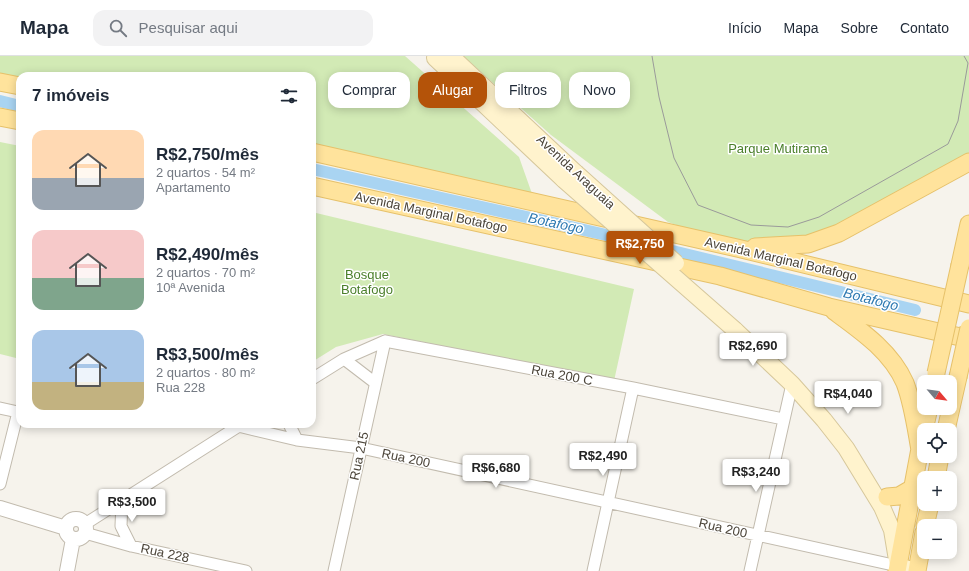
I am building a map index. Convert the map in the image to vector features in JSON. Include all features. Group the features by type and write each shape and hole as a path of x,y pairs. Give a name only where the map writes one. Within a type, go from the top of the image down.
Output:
{"main road":[{"name":"Avenida Araguaia","path":"443,57 570,176 738,327 822,406 849,439 887,497 896,518 902,539 916,571"},
{"path":"0,82 16,85"},
{"path":"0,116 16,120"},
{"name":"Avenida Marginal Botafogo","path":"316,153 737,248 969,304"},
{"path":"737,248 808,244 839,233 969,162"},
{"name":"Avenida Marginal Botafogo","path":"316,187 720,276 829,307 969,339"},
{"path":"936,375 969,224"},
{"path":"829,307 871,338 890,360 904,383 917,437"},
{"name":"Avenida Araguaia","path":"738,327 792,384 824,420 846,448 882,507 892,530 897,569"},
{"path":"948,423 969,328"},
{"path":"897,569 917,463"},
{"path":"887,497 899,496 911,490"},
{"path":"916,571 918,559"},
{"name":"Rua 200","path":"897,569 916,571"}],"street":[{"path":"316,376 344,359 385,341"},
{"name":"Rua 215","path":"334,571 374,382 385,341"},
{"name":"Rua 200 C","path":"385,341 633,388 782,419"},
{"path":"344,359 374,382"},
{"path":"750,571 782,419 792,384"},
{"path":"593,571 633,388"},
{"path":"0,408 16,408"},
{"path":"0,484 16,420"},
{"name":"Rua 200","path":"77,531 235,428"},
{"name":"Rua 200","path":"251,428 297,440 361,448 609,502 897,569"},
{"path":"291,428 297,440"},
{"name":"Rua 228","path":"122,502 121,526 131,546"},
{"path":"0,508 77,531 67,571"},
{"name":"Rua 228","path":"77,531 131,546 246,571"}],"green space":[{"path":"0,56 405,56 423,72 418,72 418,108 464,108 519,157 536,205 316,160 316,72 16,72 16,89 0,85"},
{"name":"Parque Mutirama","path":"463,56 969,56 969,158 808,244 737,248 668,222 551,135 521,108 561,108 561,72 495,72 495,85 487,78 487,72 481,72"},
{"path":"0,142 16,145 16,358 0,354"},
{"name":"Bosque Botafogo","path":"316,213 634,289 614,381 383,334 336,347 316,360"}],"waterway":[{"name":"Botafogo","path":"0,101 16,105"},
{"name":"Botafogo","path":"316,170 633,241"},
{"name":"Botafogo","path":"660,248 915,310"}],"tram line":[{"path":"652,56 659,97 674,158 698,205 751,225 788,227 819,217 948,144 958,121 968,63 964,56"}]}
